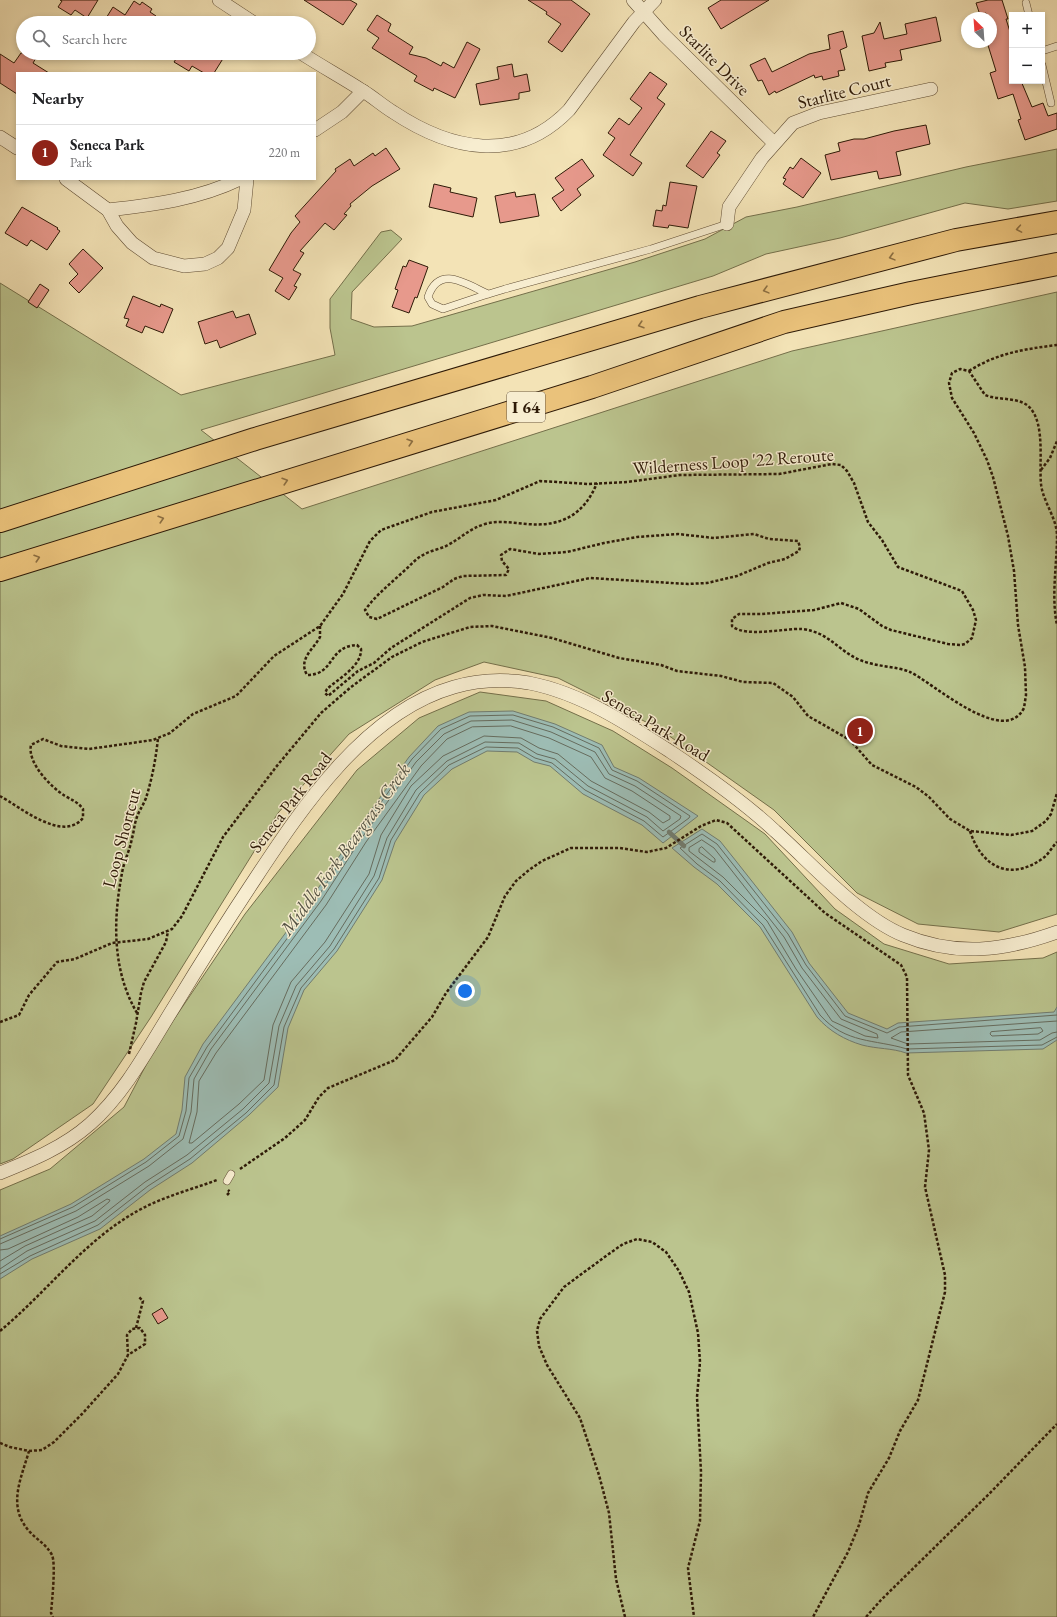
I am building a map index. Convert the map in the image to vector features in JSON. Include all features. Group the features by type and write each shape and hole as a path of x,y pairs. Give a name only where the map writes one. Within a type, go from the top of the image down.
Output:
{"highway":[{"name":"I 64","path":"0,521 256,439 700,307 956,240 1057,222"},
{"name":"I 64","path":"0,570 592,387 784,322 911,293 1057,264"}],"street":[{"path":"219,0 243,16"},
{"name":"Starlite Drive","path":"633,0 664,34 774,144"},
{"path":"312,60 363,91 410,123 432,134 460,144 490,147 520,142 547,130 569,110 644,11 655,0"},
{"name":"Starlite Court","path":"727,224 729,207 762,158 793,123 819,113 931,89"},
{"path":"316,129 342,112 363,91"},
{"path":"0,137 16,147"},
{"path":"67,180 108,210 117,226 132,243 152,258 184,266 206,264 218,258 228,248 244,210 247,180"},
{"path":"108,210 150,205 194,196 222,188 238,180"},
{"name":"Seneca Park Road","path":"0,1173 37,1158 64,1143 88,1127 108,1106 126,1084 219,933 283,836 306,805 341,764 371,734 406,708 436,693 471,683 510,681 549,688 590,704 635,729 736,798 772,827 868,915 901,934 925,942 959,949 979,950 1010,946 1057,932"}],"lane":[{"path":"1026,3 1028,12"},
{"path":"1045,50 1057,46"},
{"path":"1045,78 1051,103"},
{"path":"488,294 454,279 439,280 431,288 428,297 432,304 443,309 488,294 651,249 727,224"}],"path":[{"path":"1057,345 1035,347 1001,354 969,371 985,395 1022,403 1031,408 1038,424 1040,434 1040,470 1043,495 1057,534 1055,580 1057,625"},
{"name":"Wilderness Loop '22 Reroute","path":"0,796 34,817 50,824 66,827 77,825 83,818 83,809 76,802 64,796 43,775 31,756 31,745 43,739 61,746 89,749 158,738 170,733 193,714 236,696 274,656 320,626 342,594 370,541 381,530 432,512 496,500 540,481 563,484 627,482 680,475 779,474 832,464 842,465 848,471 854,483 868,522 882,540 898,567 962,591 973,610 976,620 972,638 965,644 952,644 891,630 882,626 859,609 841,603 814,610 762,614 739,614 732,619 732,626 740,630 755,631 802,629 818,632 860,660 912,674 948,698 982,717 1001,719 1013,718 1021,713 1024,708 1026,674 1008,536 993,477 987,460 974,433 954,404 949,388 952,373 960,369 969,371"},
{"path":"1040,470 1050,458 1057,441"},
{"path":"320,626 320,637 305,657 303,663 307,674 315,675 322,672 341,649 357,645 361,649 361,654 355,664 327,689 325,693 328,696 350,677 374,663 390,648 470,598 483,595 511,595 590,578 688,584 707,583 737,576 768,563 785,559 798,551 800,547 798,541 769,539 754,534 714,538 678,534 604,543 567,552 539,554 510,549 501,555 502,561 509,569 506,575 463,576 454,579 443,587 377,619 369,617 365,610 411,563 425,554 447,546 461,534 485,524 508,521 529,524 551,524 569,518 583,507 597,483"},
{"path":"0,1022 19,1014 29,995 57,962 74,959 108,944 148,939 168,931 180,920 208,863 231,825 276,766 321,713 351,687 392,657 422,642 470,627 492,626 547,637 619,658 661,665 677,671 721,676 743,682 773,683 793,697 804,714 850,740 869,762 885,772 916,787 929,797 950,819 970,831 1011,835 1032,831 1046,821 1051,814 1057,793"},
{"name":"Loop Shortcut","path":"137,1013 130,1001 119,967 116,908 122,873 134,827 146,797 152,775 158,738"},
{"path":"0,1331 26,1309 99,1237 143,1208 229,1178 285,1138 305,1120 320,1097 328,1088 395,1060 432,1016 446,993 488,936 505,896 516,881 529,870 542,861 571,848 620,848 647,852 666,848 701,826 716,820 728,823 825,913 902,965 907,977 908,1075 924,1113 929,1150 925,1187 945,1275 945,1292 918,1400 900,1431 889,1458 868,1493 859,1526 848,1552 813,1617"},
{"path":"970,831 976,846 990,862 998,867 1014,871 1028,867 1043,858 1057,842"},
{"path":"129,1055 144,982 166,942 168,931"},
{"path":"625,1617 616,1579 609,1513 595,1462 580,1418 547,1365 539,1346 537,1331 540,1319 564,1288 623,1244 637,1239 652,1242 666,1252 680,1271 688,1292 698,1333 700,1362 696,1397 702,1472 698,1528 688,1568 694,1617"},
{"path":"128,1355 127,1335 136,1328 143,1301 138,1296"},
{"path":"0,1443 29,1451 42,1450 54,1442 118,1374 128,1355 145,1344 146,1339 143,1331 136,1328"},
{"path":"866,1617 881,1600 1057,1424"},
{"path":"29,1451 19,1486 16,1507 20,1521 44,1544 52,1557 51,1613 53,1617"}],"green space":[{"path":"1057,149 1057,201 1008,209 965,203 840,238 766,254 713,276 201,430 302,509 792,351 1057,292 1057,914 999,932 918,924 857,893 774,810 658,728 558,678 484,662 435,680 349,734 278,813 151,1017 93,1104 13,1159 0,1164 0,283 181,395 335,355 330,328 330,299 381,232 391,230 402,239 352,292 351,319 374,327 412,326 635,262 705,239 746,217 797,207 966,167"},
{"path":"480,692 546,701 613,731 672,768 765,834 835,909 884,944 949,964 1043,958 1057,952 1057,1617 0,1617 0,1190 50,1169 124,1107 156,1046 245,914 357,770 419,718"}],"water":[{"path":"513,711 555,724 602,745 614,767 639,778 698,816 663,843 642,825 583,794 550,766 534,762 517,752 487,751 452,769 424,795 395,842 382,880 337,951 304,990 288,1028 278,1087 249,1115 192,1163 150,1190 100,1229 32,1259 0,1279 0,1236 71,1204 144,1159 176,1134 182,1110 185,1077 203,1044 313,896 354,834 409,757 438,726 469,712"},
{"path":"702,829 720,841 736,861 792,932 809,963 848,1013 887,1029 898,1023 1054,1012 1057,1007 1057,1040 1043,1049 906,1053 862,1045 838,1034 827,1027 817,1017 760,927 717,884 672,848"}],"building":[{"path":"60,0 98,0 88,16 84,16 75,10 71,15 58,7 62,1"},
{"path":"304,0 350,0 357,4 343,25"},
{"path":"528,0 571,0 590,14 562,52 548,42 561,24 546,14 547,12"},
{"path":"721,0 769,0 721,29 708,8"},
{"path":"988,0 1002,0 1008,19 1006,19 1009,28 1009,84 1022,84 1032,107 1043,103 1048,116 1057,113 1057,129 1025,140 1018,120 1021,119 1013,94 998,99 990,73 996,71 989,48 997,48 997,12 979,12 976,3"},
{"path":"134,1 140,5 142,2 152,9 150,12 156,16 107,16 113,7 125,15"},
{"path":"377,15 391,24 388,31 413,47 409,54 426,58 441,66 443,62 454,68 467,42 480,49 455,98 434,88 433,91 414,81 417,76 372,48 379,38 367,30"},
{"path":"936,17 941,41 900,50 902,60 885,63 886,67 869,71 862,36 874,33 880,22 884,39 907,34 905,24"},
{"path":"843,31 847,47 840,50 845,70 838,71 839,76 823,80 822,76 815,78 814,75 776,93 775,91 769,95 762,80 758,81 750,65 765,58 772,72 809,54 830,49 828,35"},
{"path":"0,54 14,63 16,60 35,60 33,63 47,72 16,72 16,93 0,83"},
{"path":"175,60 222,60 215,72 202,72 192,66 189,71 174,62"},
{"path":"512,64 514,77 527,74 530,91 519,93 519,99 480,105 476,84 499,79 497,67"},
{"path":"650,72 667,84 657,98 665,104 630,155 642,163 633,176 603,155 615,138 608,133 619,118 629,125 642,108 630,99"},
{"path":"926,125 930,144 896,152 901,175 879,179 877,171 831,180 825,155 840,151 838,143 854,139 864,139"},
{"path":"711,131 726,141 717,153 720,155 703,178 686,166"},
{"path":"386,148 400,169 372,186 350,204 351,206 344,214 347,215 334,230 325,223 300,251 304,253 293,270 301,274 294,286 297,287 289,300 275,291 283,278 269,270 291,233 300,222 295,216 336,171 335,169 350,159 354,166 373,153 375,156"},
{"path":"801,158 821,173 803,198 783,184 786,179 783,178 790,167 793,169"},
{"path":"582,159 594,176 577,189 581,195 561,211 552,198 564,190 555,178"},
{"path":"670,182 697,186 688,228 669,225 668,228 653,226 656,210 662,211 663,205 666,206"},
{"path":"434,184 451,188 450,192 477,198 473,217 429,207"},
{"path":"515,192 516,197 535,194 539,216 500,223 495,196"},
{"path":"22,207 58,228 57,229 60,231 47,250 31,240 27,246 5,233"},
{"path":"83,249 103,268 79,293 69,283 78,274 69,264"},
{"path":"409,260 428,267 417,298 415,297 409,313 392,307 398,290 395,289 403,266 406,267"},
{"path":"40,284 49,290 37,308 28,302"},
{"path":"133,296 160,307 161,304 173,309 163,333 145,326 142,333 126,326 129,319 124,318"},
{"path":"233,311 236,318 249,314 256,334 220,348 217,340 205,344 198,322"},
{"path":"162,1308 168,1318 158,1324 152,1314"}],"waterway":[{"name":"Middle Fork Beargrass Creek","path":"669,832 684,846"}],"place":[{"name":"Seneca Park","path":"860,731"}]}
